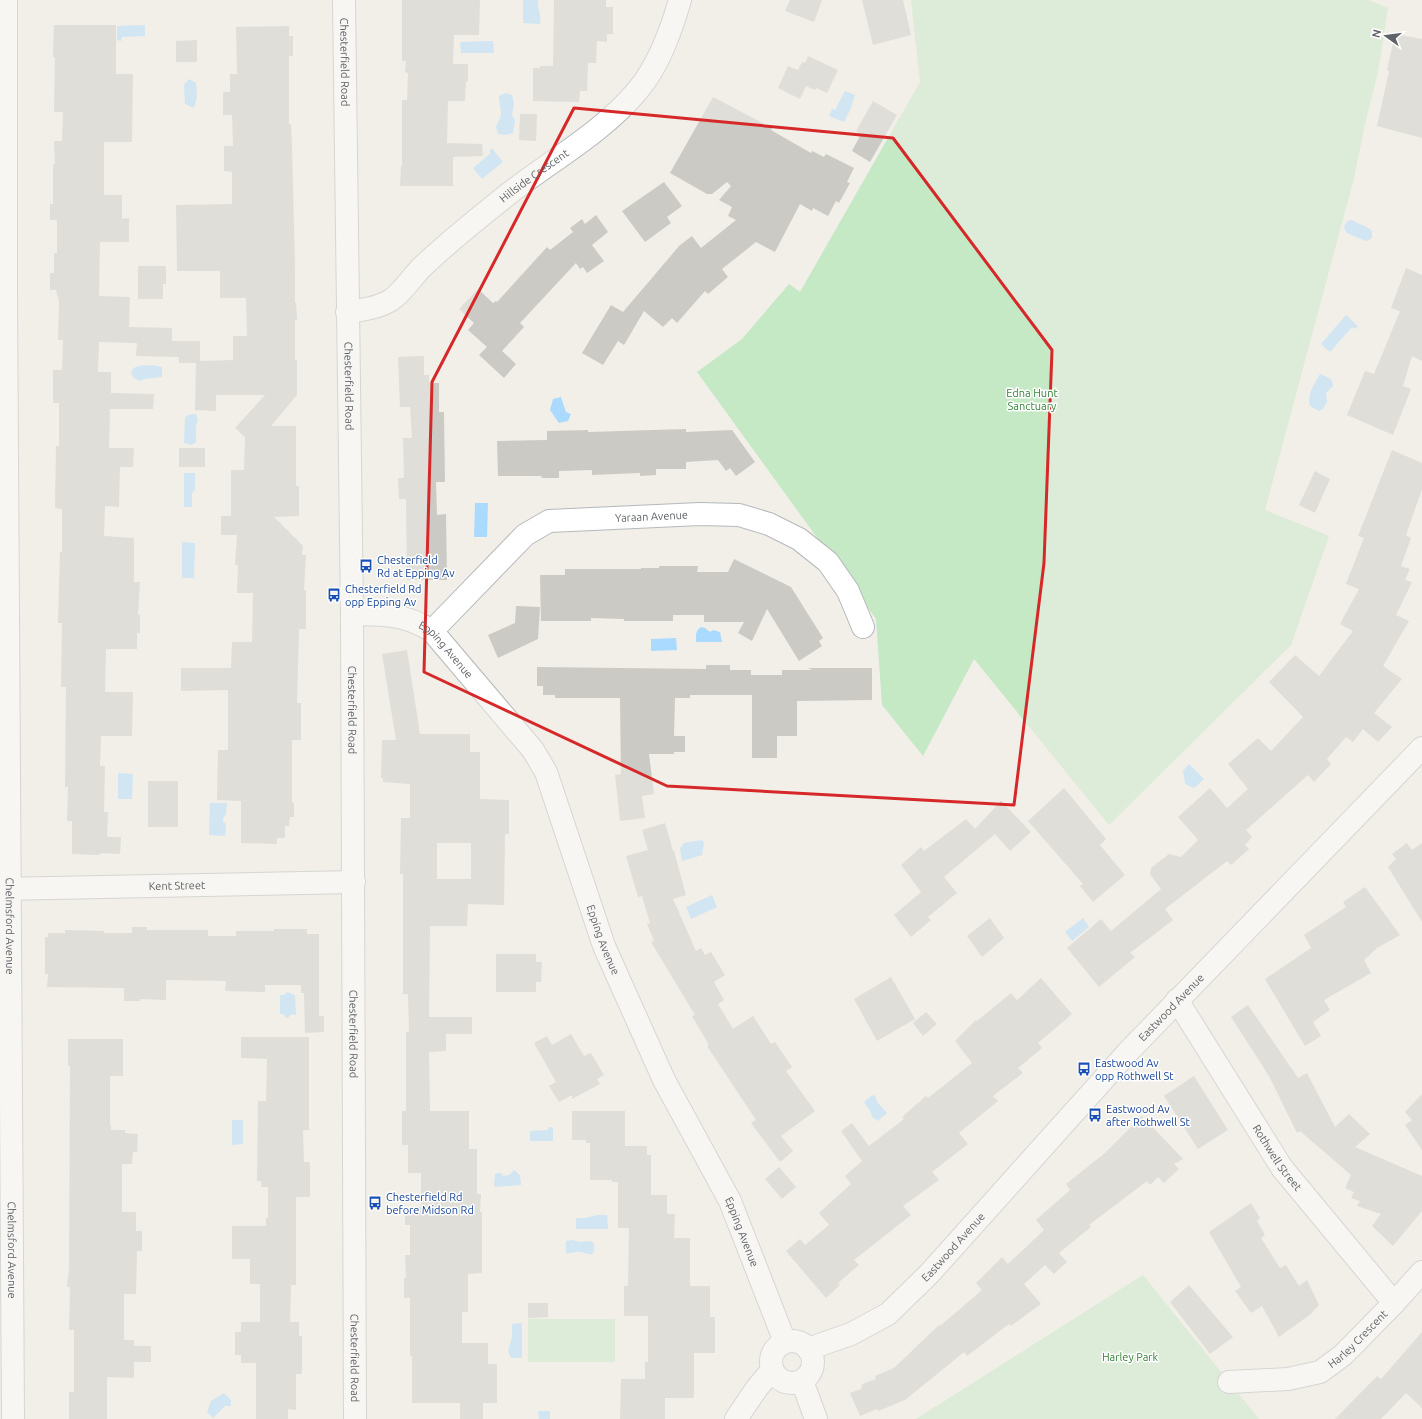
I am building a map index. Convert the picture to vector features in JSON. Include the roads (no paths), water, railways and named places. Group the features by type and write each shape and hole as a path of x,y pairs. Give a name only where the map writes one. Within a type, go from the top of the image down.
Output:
{"street":[{"name":"Chelmsford Avenue","path":"6,0 3,293 5,889 13,1419"},
{"name":"Chesterfield Road","path":"344,0 352,614 355,1419"},
{"name":"Hillside Crescent","path":"348,312 375,307 391,300 407,286 421,268 498,202 599,128 621,108 639,89 653,66 671,30 680,0"},
{"name":"Yaraan Avenue","path":"432,631 525,535 549,521 700,514 739,515 769,524 799,539 828,562 848,591 863,627"},
{"name":"Epping Avenue","path":"352,614 402,617 418,622 432,631 533,750 546,772 604,946 664,1080 730,1201 785,1342"},
{"name":"Eastwood Avenue","path":"808,1348 851,1334 888,1314 929,1274 1128,1052 1422,748"},
{"name":"Kent Street","path":"5,889 354,882"},
{"name":"Rothwell Street","path":"1177,1000 1282,1168 1394,1303"},
{"name":"Harley Crescent","path":"1229,1382 1288,1378 1320,1372 1343,1355 1422,1272"},
{"path":"785,1342 798,1342 808,1348 813,1360 813,1366 807,1377 796,1384 788,1384 781,1381 772,1370 771,1363 774,1350 785,1342"},
{"path":"736,1419 757,1388 772,1370"},
{"path":"802,1381 816,1419"}],"water":[{"path":"523,0 538,0 540,24 523,23"},
{"path":"145,25 145,36 122,37 121,41 117,40 117,26"},
{"path":"493,41 494,53 461,53 460,42"},
{"path":"189,79 196,83 197,97 194,108 185,104 184,85"},
{"path":"845,91 855,95 844,122 829,116 832,109 835,110"},
{"path":"506,93 512,95 514,104 512,115 515,120 513,133 506,135 498,134 496,126 499,122 501,114 499,96"},
{"path":"492,148 503,162 482,179 473,168 491,153 489,151"},
{"path":"1352,220 1370,229 1372,231 1372,238 1366,241 1347,233 1344,226 1348,221"},
{"path":"1346,315 1358,326 1355,329 1352,327 1330,352 1321,344"},
{"path":"152,365 162,367 162,377 144,379 140,381 134,378 131,373 134,368"},
{"path":"1320,374 1331,379 1333,386 1326,393 1327,402 1323,409 1319,411 1310,406 1309,398 1315,382"},
{"path":"561,397 566,412 571,414 568,421 559,423 550,410 553,399"},
{"path":"196,414 198,420 196,426 196,442 191,445 184,443 185,418 188,415"},
{"path":"184,473 195,473 195,490 192,493 192,507 184,507"},
{"path":"475,503 488,503 487,537 474,537"},
{"path":"182,542 195,543 194,578 182,578"},
{"path":"701,627 710,632 713,630 720,632 722,642 696,642 697,632"},
{"path":"676,638 677,650 651,651 651,639"},
{"path":"1189,764 1204,779 1194,788 1185,784 1183,771"},
{"path":"118,773 133,774 132,799 118,799"},
{"path":"210,803 227,803 226,814 223,818 223,822 226,824 225,836 209,835"},
{"path":"702,840 704,843 702,855 682,861 680,848 684,843"},
{"path":"712,895 717,907 691,919 686,907"},
{"path":"1083,918 1089,927 1072,941 1065,932"},
{"path":"287,992 295,995 296,1015 291,1014 288,1018 285,1017 284,1014 280,1014 280,995 284,995"},
{"path":"872,1095 875,1096 878,1103 887,1113 878,1121 872,1117 864,1102"},
{"path":"232,1120 243,1120 243,1144 232,1145"},
{"path":"549,1127 553,1127 553,1141 530,1141 530,1131 548,1130"},
{"path":"514,1170 520,1175 521,1185 494,1187 495,1174 501,1173 503,1176 509,1175"},
{"path":"597,1215 607,1215 608,1229 576,1229 576,1218 586,1218"},
{"path":"572,1240 580,1242 591,1241 594,1244 594,1251 592,1254 581,1252 566,1253 566,1241"},
{"path":"522,1323 522,1358 511,1358 508,1351 512,1337 512,1324"},
{"path":"224,1393 231,1400 231,1406 225,1406 213,1418 207,1412 211,1401"},
{"path":"538,1411 550,1411 550,1419 539,1419"}],"place":[{"name":"Chesterfield Rd at Epping Av","path":"366,566"},
{"name":"Chesterfield Rd opp Epping Av","path":"334,595"},
{"name":"Eastwood Av opp Rothwell St","path":"1084,1069"},
{"name":"Eastwood Av after Rothwell St","path":"1095,1115"},
{"name":"Chesterfield Rd before Midson Rd","path":"375,1203"}],"park label":[{"name":"Edna Hunt Sanctuary","path":"1032,399"},
{"name":"Harley Park","path":"1130,1357"}]}
